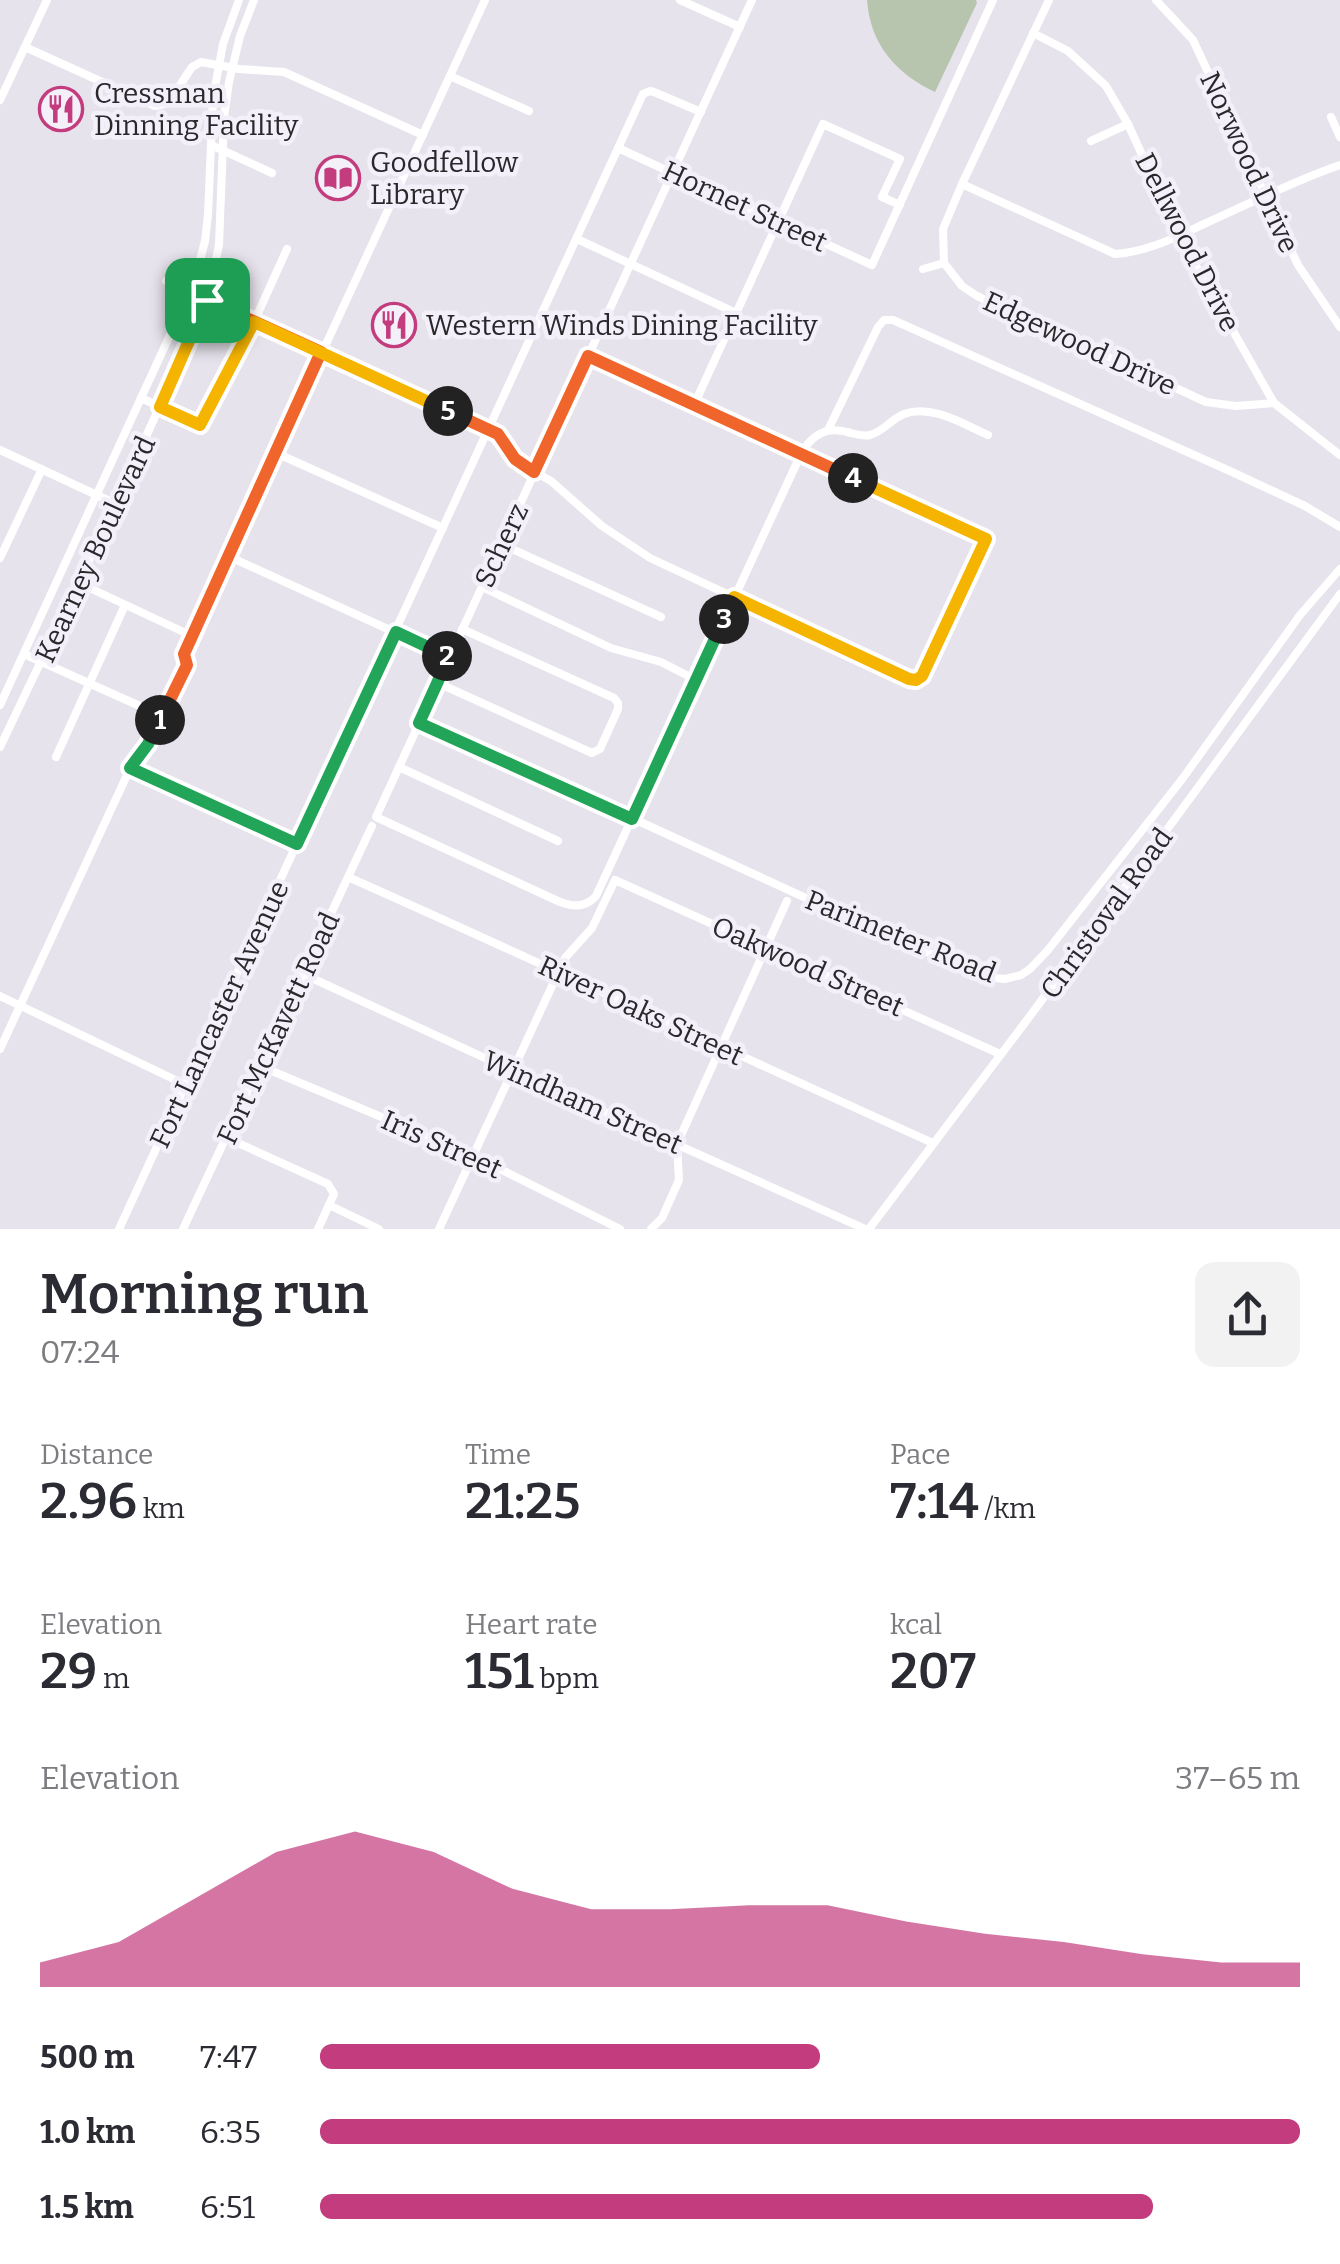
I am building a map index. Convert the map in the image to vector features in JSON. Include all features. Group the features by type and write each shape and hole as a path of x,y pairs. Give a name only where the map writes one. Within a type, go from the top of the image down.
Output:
{"street":[{"path":"0,100 47,0"},
{"name":"Kearney Boulevard","path":"0,705 190,292 207,227 218,64 239,0"},
{"name":"Kearney Boulevard","path":"0,747 79,584 207,300 219,245 224,117 231,68 254,0"},
{"path":"0,1050 130,768 148,744 187,665 184,654 192,636 486,0"},
{"name":"Scherz","path":"374,822 752,0"},
{"path":"694,405 823,124 900,159 882,197 900,205 993,0"},
{"path":"923,270 944,263 943,229 1049,0"},
{"name":"Norwood Drive","path":"1156,0 1193,40 1298,265 1340,327"},
{"path":"684,1 740,26"},
{"name":"Dellwood Drive","path":"1033,33 1068,52 1106,86 1128,124 1179,236 1274,404 1340,455"},
{"path":"25,46 155,106 168,103 196,63 284,72 423,136"},
{"path":"450,76 528,111"},
{"name":"Fort Lancaster Avenue","path":"120,1229 646,92 701,112"},
{"path":"1331,117 1340,137"},
{"path":"1092,141 1128,124"},
{"path":"211,146 272,173"},
{"name":"Hornet Street","path":"618,148 872,265 900,205"},
{"path":"962,184 1116,254 1134,253 1179,236 1340,164"},
{"path":"577,239 736,314"},
{"path":"140,398 200,425 287,249"},
{"name":"Edgewood Drive","path":"944,263 962,286 977,296 1206,402 1236,406 1274,404"},
{"path":"166,282 488,430 502,438 518,462 551,481 588,515 673,570 909,679 919,678 925,672 986,539 588,356"},
{"path":"828,430 878,327 888,319 1232,472 1340,527"},
{"path":"906,399 910,412"},
{"path":"374,822 560,902 587,904 596,896 801,454 812,438 834,429 870,435 910,412 944,416 988,435"},
{"path":"0,450 116,504"},
{"path":"276,453 444,528"},
{"path":"0,558 4,536 42,469"},
{"path":"501,544 661,618"},
{"path":"228,556 449,657"},
{"name":"Parimeter Road","path":"419,723 933,956 995,978 1013,978 1030,969 1048,950 1183,778 1300,615 1340,569"},
{"path":"79,584 192,636"},
{"path":"482,587 611,648 661,662 696,680"},
{"name":"Christoval Road","path":"867,1229 1033,1012 1339,597"},
{"path":"56,757 125,605"},
{"path":"438,683 592,753 600,749 618,709 614,698 462,629"},
{"path":"24,654 162,716"},
{"path":"399,767 558,840"},
{"path":"130,768 297,844"},
{"name":"Fort McKavett Road","path":"184,1229 374,822"},
{"name":"River Oaks Street","path":"348,878 932,1143"},
{"name":"Oakwood Street","path":"559,971 592,928 615,880 1000,1054"},
{"path":"651,1229 662,1218 679,1180 676,1144 787,900"},
{"path":"439,1229 559,971"},
{"name":"Windham Street","path":"303,974 867,1229"},
{"path":"0,996 186,1084"},
{"name":"Iris Street","path":"260,1066 472,1155 620,1229"},
{"path":"227,1138 328,1184 334,1194 318,1229"},
{"path":"329,1205 380,1229"}],"green space":[{"path":"867,0 976,0 935,92 908,76 888,56 873,30"}],"place":[{"name":"Cressman Dinning Facility","path":"61,109"},
{"name":"Goodfellow Library","path":"338,178"},
{"name":"Western Winds Dining Facility","path":"394,325"}],"route":[{"path":"207,300 160,407 200,425 254,322 498,434 515,459 534,472 588,356 986,539 925,672 916,680 734,597 632,819 419,723 449,657 396,632 297,844 130,768 148,744 187,665 184,654 276,453 321,352 207,300"}]}
